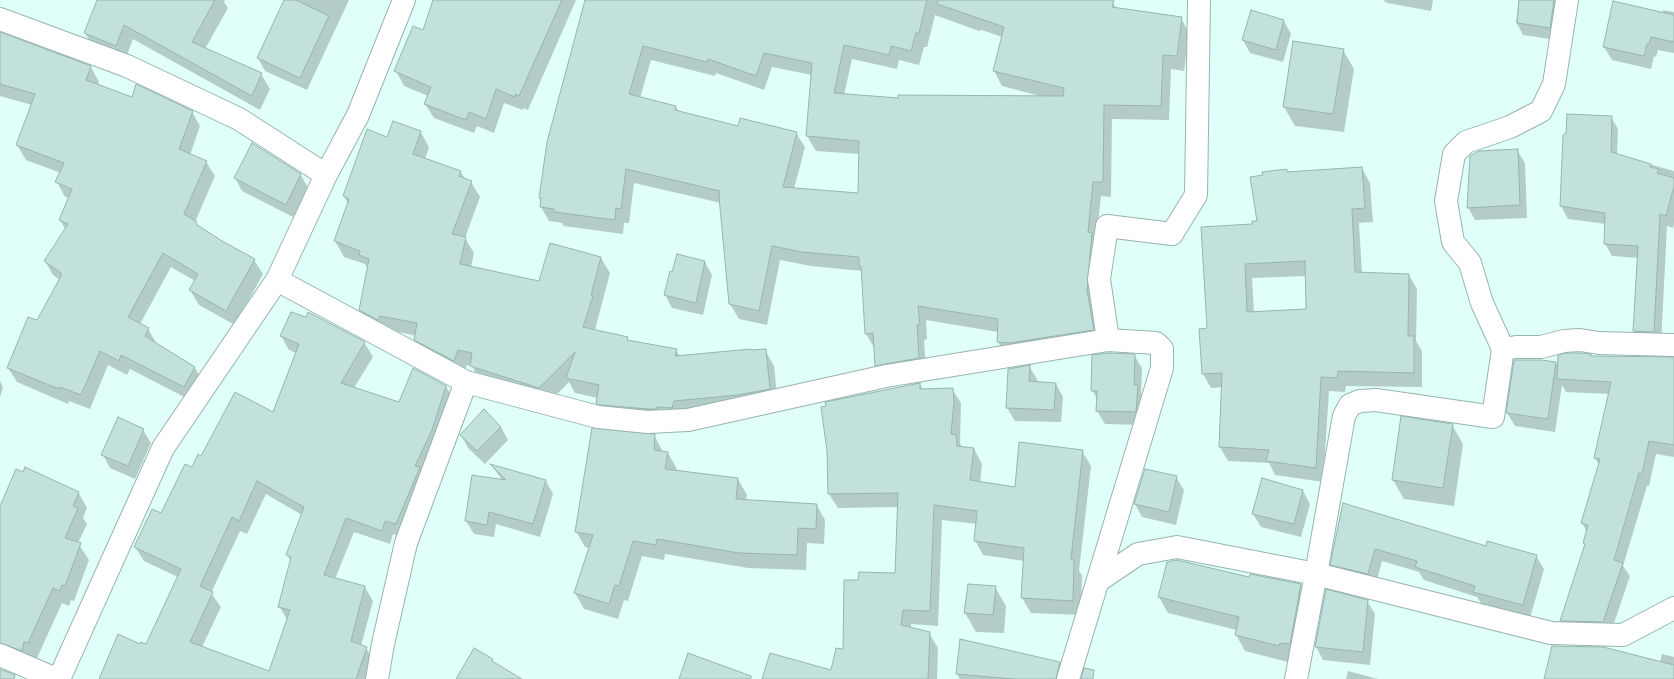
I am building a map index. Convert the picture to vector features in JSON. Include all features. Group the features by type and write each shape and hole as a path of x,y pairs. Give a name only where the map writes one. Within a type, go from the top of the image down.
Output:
{"street":[{"path":"59,679 163,448 277,280 326,175 358,115 404,0"},
{"path":"1108,340 1099,279 1107,226 1172,234 1196,195 1199,0"},
{"path":"1296,679 1344,416 1350,405 1360,401 1376,400 1493,417 1502,349 1482,303 1470,263 1453,242 1446,201 1454,154 1466,142 1510,128 1541,111 1554,84 1567,0"},
{"path":"0,19 127,66 239,119 326,175"},
{"path":"277,280 466,382 598,417 648,422 688,420 886,376 1108,340 1156,343 1162,349 1162,368 1068,679"},
{"path":"1502,349 1516,347 1541,347 1580,340 1599,343 1674,345"},
{"path":"377,679 383,644 406,543 466,382"},
{"path":"1098,580 1138,554 1177,547 1316,574 1551,633 1623,635 1674,608"},
{"path":"0,655 56,679"}],"building":[{"path":"97,0 215,0 192,42 262,73 252,96 124,25 116,46 84,33"},
{"path":"284,0 296,0 329,16 300,78 257,58"},
{"path":"433,0 562,0 519,96 515,94 515,97 496,89 486,119 469,112 466,120 424,104 431,87 394,71 413,26 423,30"},
{"path":"585,0 927,0 919,33 916,33 911,51 891,46 889,55 844,45 834,93 898,98 898,95 1063,96 1064,88 993,71 1004,27 937,4 938,0 1114,0 1112,7 1182,17 1177,56 1163,55 1161,106 1104,105 1103,182 1093,182 1088,232 1092,233 1087,290 1094,330 1009,343 997,342 998,319 918,306 920,325 917,325 919,358 875,366 873,333 865,334 861,266 859,266 859,257 802,252 772,246 759,311 729,304 719,197 720,191 626,169 621,209 616,208 615,220 554,212 554,209 540,207 541,198 539,198 547,142","holes":["643,46 707,62 708,59 756,76 764,53 812,63 806,136 859,141 858,193 783,187 797,132 740,118 738,126 675,110 676,106 629,94"]},
{"path":"1519,0 1554,0 1550,28 1517,23"},
{"path":"1613,1 1674,15 1674,42 1651,37 1649,44 1647,44 1644,56 1603,47"},
{"path":"1251,10 1284,20 1276,50 1242,40"},
{"path":"0,32 91,66 86,80 132,97 136,84 193,111 179,149 207,161 184,214 197,222 196,224 222,241 255,259 226,311 189,290 198,274 163,253 128,317 149,328 145,336 195,367 184,387 121,355 119,361 100,351 81,395 60,387 59,389 7,368 28,317 37,320 61,276 61,273 44,261 68,224 59,220 72,189 55,182 64,163 16,145 35,94 0,84"},
{"path":"1293,41 1344,49 1333,114 1283,107"},
{"path":"1567,114 1612,116 1611,152 1651,164 1650,167 1659,169 1657,173 1674,178 1674,186 1666,216 1660,214 1654,332 1633,331 1638,246 1604,244 1605,213 1560,206 1563,135 1566,133"},
{"path":"393,121 421,131 413,154 461,171 459,176 472,181 452,234 466,237 460,264 539,281 550,243 601,257 591,295 593,296 583,327 628,337 627,340 677,349 675,356 766,349 770,389 738,395 674,401 672,408 657,407 656,409 648,409 600,405 596,404 599,385 566,378 575,352 539,388 470,366 472,353 458,350 454,361 414,340 417,323 380,316 378,320 359,310 369,259 359,255 360,251 334,241 349,199 343,196 367,129 387,137"},
{"path":"252,143 301,174 286,205 234,178"},
{"path":"1518,149 1520,205 1467,208 1470,156 1479,151"},
{"path":"1362,167 1365,208 1352,209 1355,272 1409,274 1408,336 1414,336 1414,373 1338,371 1337,378 1321,377 1316,468 1266,461 1269,450 1219,447 1222,373 1202,374 1199,329 1207,328 1201,227 1252,224 1252,221 1257,221 1250,177 1263,175 1262,172 1287,169 1287,172","holes":["1305,261 1306,309 1247,312 1245,264"]},
{"path":"677,254 705,261 696,303 664,295 670,271 672,272"},
{"path":"291,312 306,317 308,312 365,342 341,383 399,402 413,368 446,386 432,430 415,466 420,467 396,524 385,521 382,531 346,518 324,575 365,586 351,641 367,647 356,679 99,679 118,634 140,644 141,642 146,644 181,569 134,547 152,509 161,513 185,464 192,467 198,454 201,456 235,392 273,412 299,344 280,336","holes":["257,481 304,507 286,555 291,557 278,607 290,610 269,671 190,642 213,592 200,586 232,517 239,521"]},
{"path":"1108,353 1135,354 1134,385 1138,385 1136,412 1096,411 1097,391 1091,391 1092,355"},
{"path":"1566,353 1591,354 1591,356 1674,357 1674,445 1649,441 1642,474 1639,473 1614,560 1623,563 1603,622 1560,621 1585,544 1583,543 1588,525 1581,523 1600,459 1594,458 1611,382 1557,379 1558,355"},
{"path":"1514,360 1541,360 1556,362 1548,419 1506,413"},
{"path":"1030,365 1029,381 1056,383 1054,410 1006,408 1008,369"},
{"path":"920,383 920,389 953,388 954,402 951,434 956,435 957,446 974,448 970,480 1015,487 1019,442 1083,450 1071,559 1074,560 1073,601 1021,598 1024,548 974,541 977,511 934,505 930,611 903,610 901,625 930,632 928,679 762,679 770,653 831,670 836,648 843,649 844,580 858,580 859,572 895,573 898,493 828,494 827,451 821,407 826,406 825,402"},
{"path":"484,409 501,427 477,451 460,435"},
{"path":"1401,416 1453,424 1443,488 1392,480"},
{"path":"118,417 144,429 128,466 101,455"},
{"path":"592,428 655,434 654,450 668,452 665,469 738,478 736,499 817,504 816,529 798,528 797,555 739,553 657,539 656,545 633,541 619,586 615,585 609,604 574,593 593,535 575,532"},
{"path":"490,464 546,480 533,524 489,512 487,525 465,521 472,475 506,480"},
{"path":"25,467 79,492 73,506 78,508 65,538 81,543 65,586 62,585 60,591 53,588 28,643 24,642 22,651 0,643 0,506 16,469 23,472"},
{"path":"1145,469 1177,476 1169,512 1134,504"},
{"path":"1262,478 1303,490 1294,524 1252,514"},
{"path":"1343,503 1486,546 1487,541 1537,555 1523,605 1473,592 1475,586 1415,567 1417,561 1375,549 1368,574 1330,565"},
{"path":"1177,560 1249,577 1250,574 1301,584 1290,644 1280,643 1279,646 1235,635 1239,617 1158,597 1167,562"},
{"path":"968,584 996,586 993,615 964,613"},
{"path":"1326,589 1368,600 1363,652 1315,647"},
{"path":"960,639 1060,662 1056,679 1013,679 956,674"},
{"path":"1552,646 1603,647 1674,665 1674,679 1544,679"},
{"path":"474,648 493,659 492,661 522,679 456,679"},
{"path":"688,653 751,676 751,679 679,679"},
{"path":"1084,668 1094,670 1093,679 1081,679"},
{"path":"0,669 15,675 14,679 0,679"}]}
